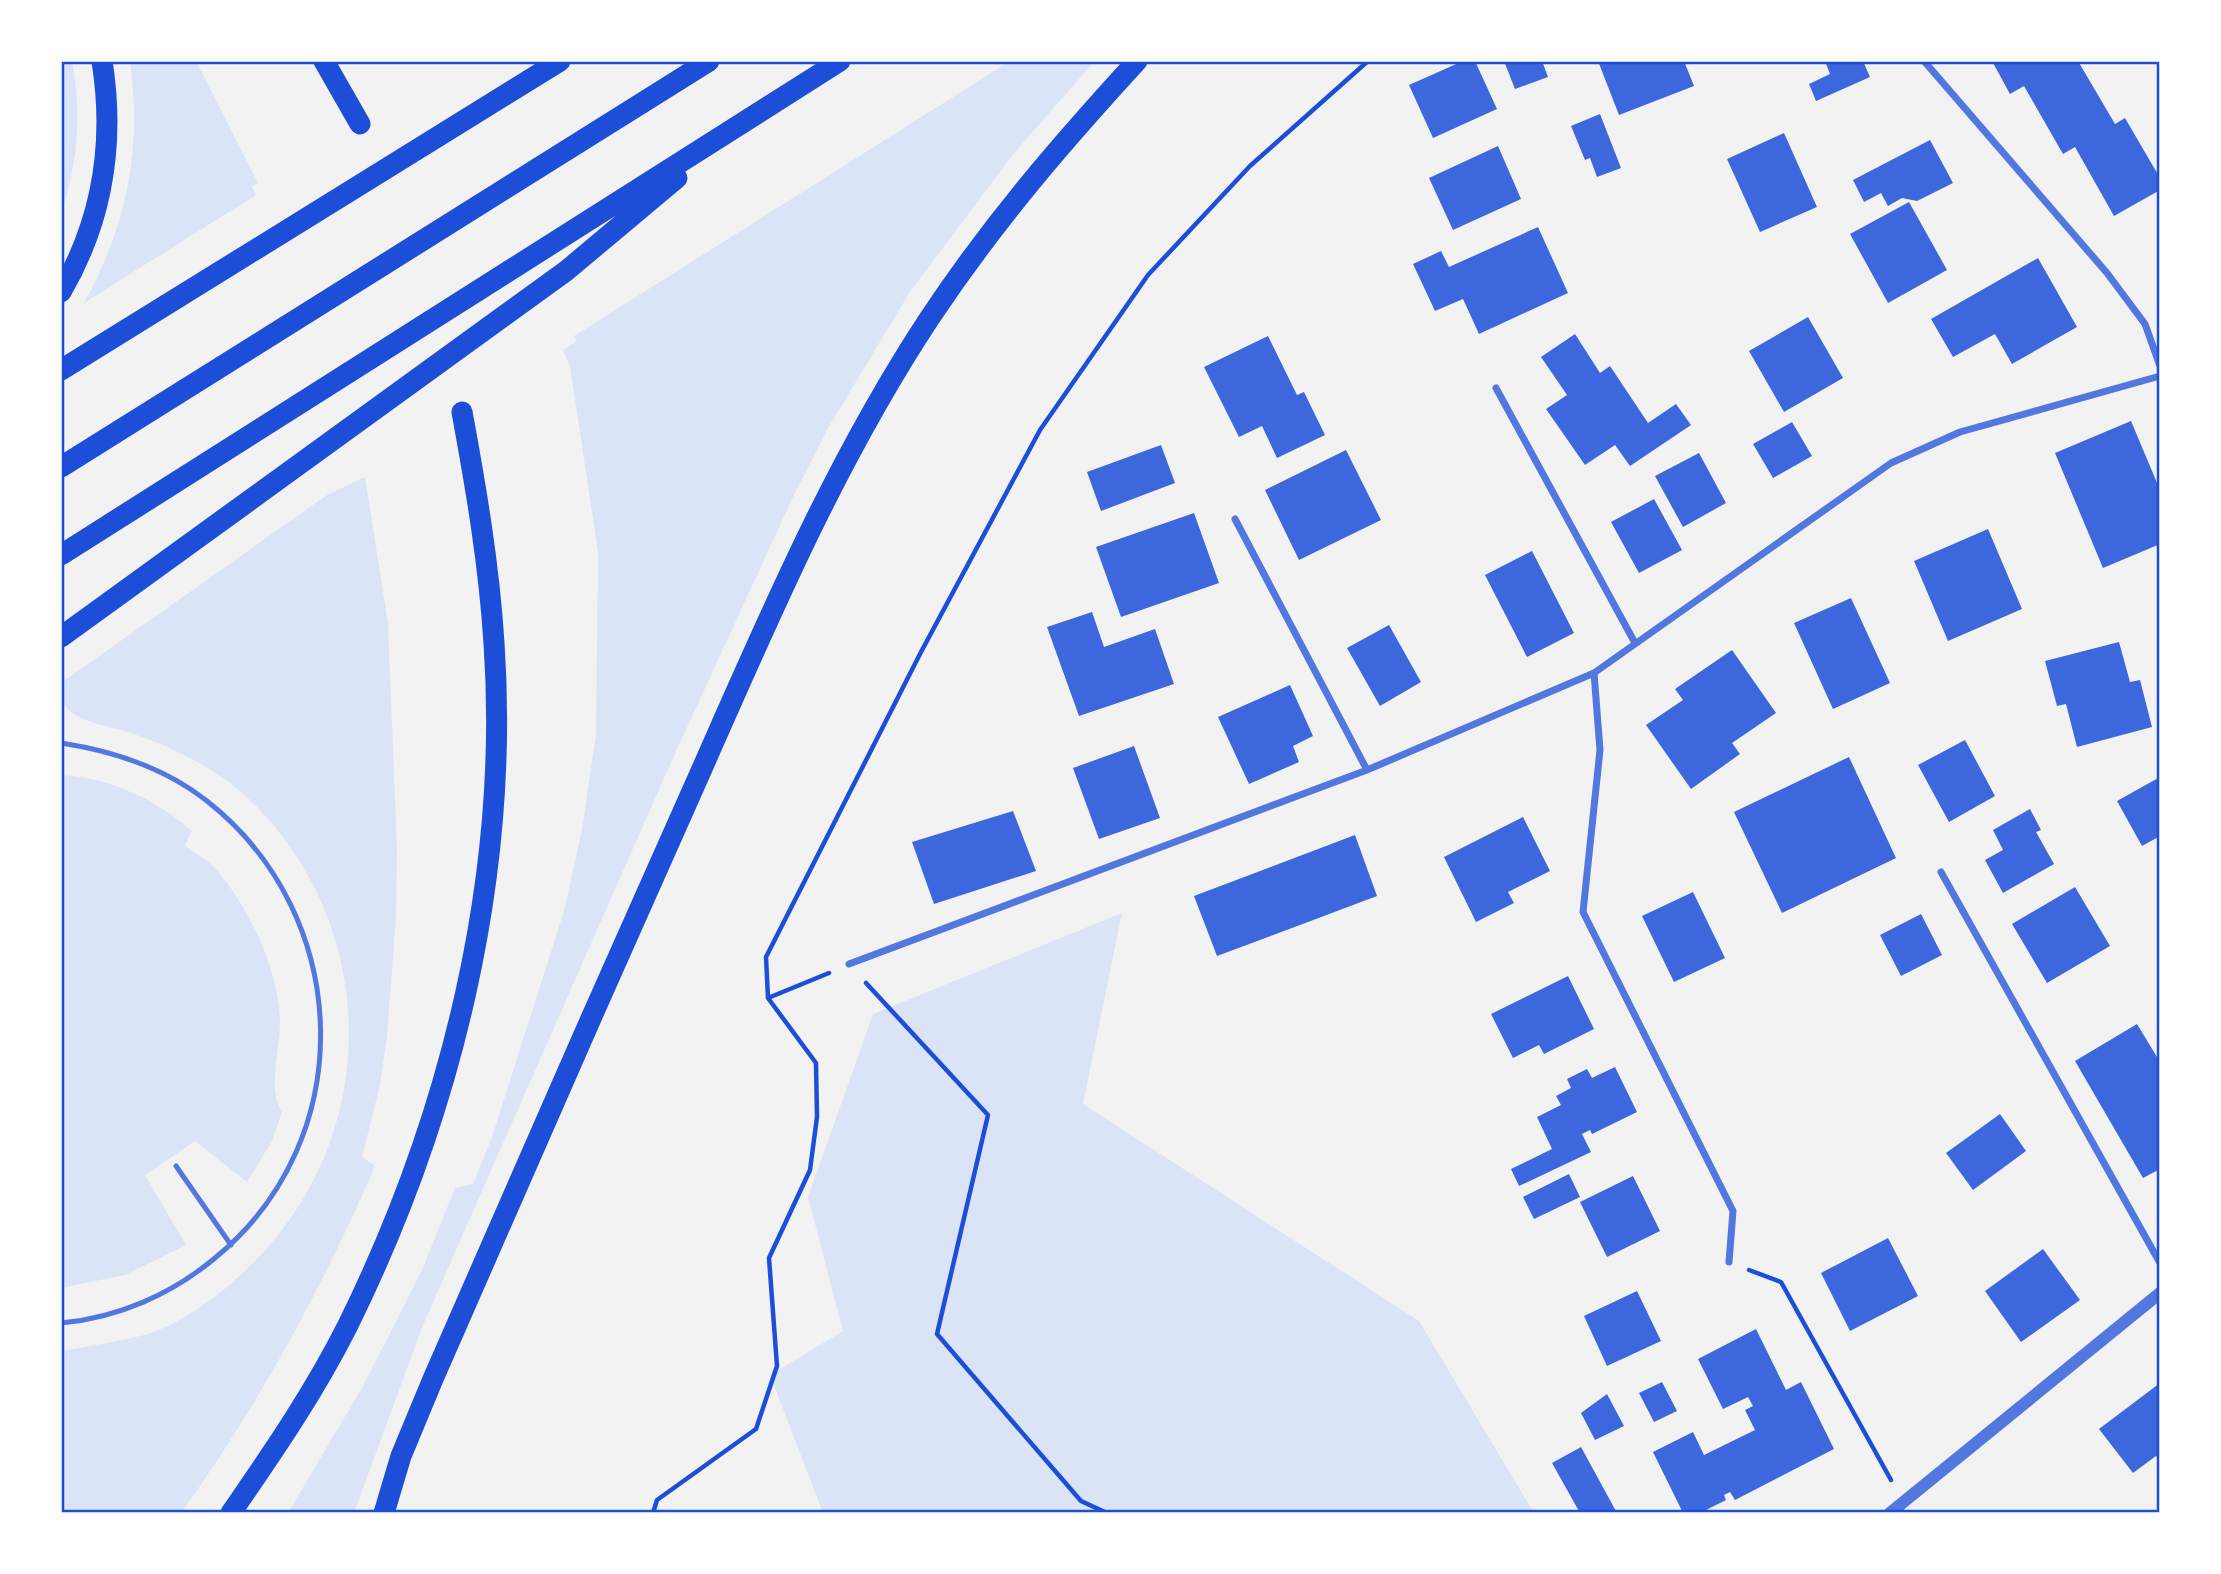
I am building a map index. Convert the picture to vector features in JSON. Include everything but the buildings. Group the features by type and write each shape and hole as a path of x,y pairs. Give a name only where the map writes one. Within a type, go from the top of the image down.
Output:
{"highway":[{"path":"61,292 92,226 103,183 108,139 107,94 102,61"},
{"path":"324,61 360,124"},
{"path":"61,370 561,61"},
{"path":"61,467 709,61"},
{"path":"61,555 840,61"},
{"path":"384,1513 401,1455 617,959 777,600 844,466 896,371 991,230 1044,162 1137,61"},
{"path":"61,637 566,271 754,114"},
{"path":"230,1513 289,1429 328,1361 396,1220 436,1110 466,996 486,880 495,762 495,658 483,527 462,412"}],"street":[{"path":"1924,61 2107,273 2145,324 2160,366"},
{"path":"849,964 1367,770 1594,673 1891,463 1960,432 2160,376"},
{"path":"1496,388 1635,643"},
{"path":"1235,519 1367,770"},
{"path":"1594,673 1600,750 1583,912 1733,1211 1729,1262"},
{"path":"1941,872 2160,1263"},
{"path":"1890,1513 2160,1293"}],"lane":[{"path":"61,743 133,760 171,777 206,800 238,828 265,860 288,896 316,975 321,1017 321,1059 314,1100 302,1141 283,1178 260,1213 231,1245 197,1273 159,1295 119,1311 61,1322"},
{"path":"176,1166 231,1245"}],"path":[{"path":"653,1513 657,1500 755,1429 777,1366 769,1258 810,1170 817,1117 816,1063 768,998 766,957 921,652 1040,430 1148,275 1250,166 1368,61"},
{"path":"768,998 849,964 988,1115 937,1334 1081,1502 1107,1513"},
{"path":"1729,1262 1781,1282 1903,1502"}],"shaded area":[{"path":"61,61 72,61 77,100 77,138 61,213"},
{"path":"130,61 196,61 258,183 252,186 256,195 84,303 111,245 128,187 134,126"},
{"path":"1010,61 1095,61 1015,152 910,292 827,430 792,499 668,769 423,1325 354,1513 288,1513 363,1386 422,1270 455,1188 473,1184 492,1137 564,911 582,830 596,734 598,552 570,366 563,350 577,341 574,336"},
{"path":"365,477 388,623 397,849 396,918 387,1037 380,1085 362,1157 375,1166 334,1256 263,1388 181,1513 61,1513 61,1351 144,1335 181,1319 235,1280 278,1235 311,1185 334,1131 346,1075 348,1017 341,960 323,905 295,854 257,807 229,782 198,762 131,733 77,716 64,702 61,683 327,495"},
{"path":"61,775 114,786 163,809 192,831 185,846 215,868 240,902 260,941 274,982 280,1023 275,1092 282,1112 272,1141 247,1182 195,1141 145,1175 186,1245 125,1275 61,1288"},
{"path":"1122,913 1083,1104 1419,1321 1534,1513 823,1513 770,1375 843,1331 808,1197 873,1014"}]}
